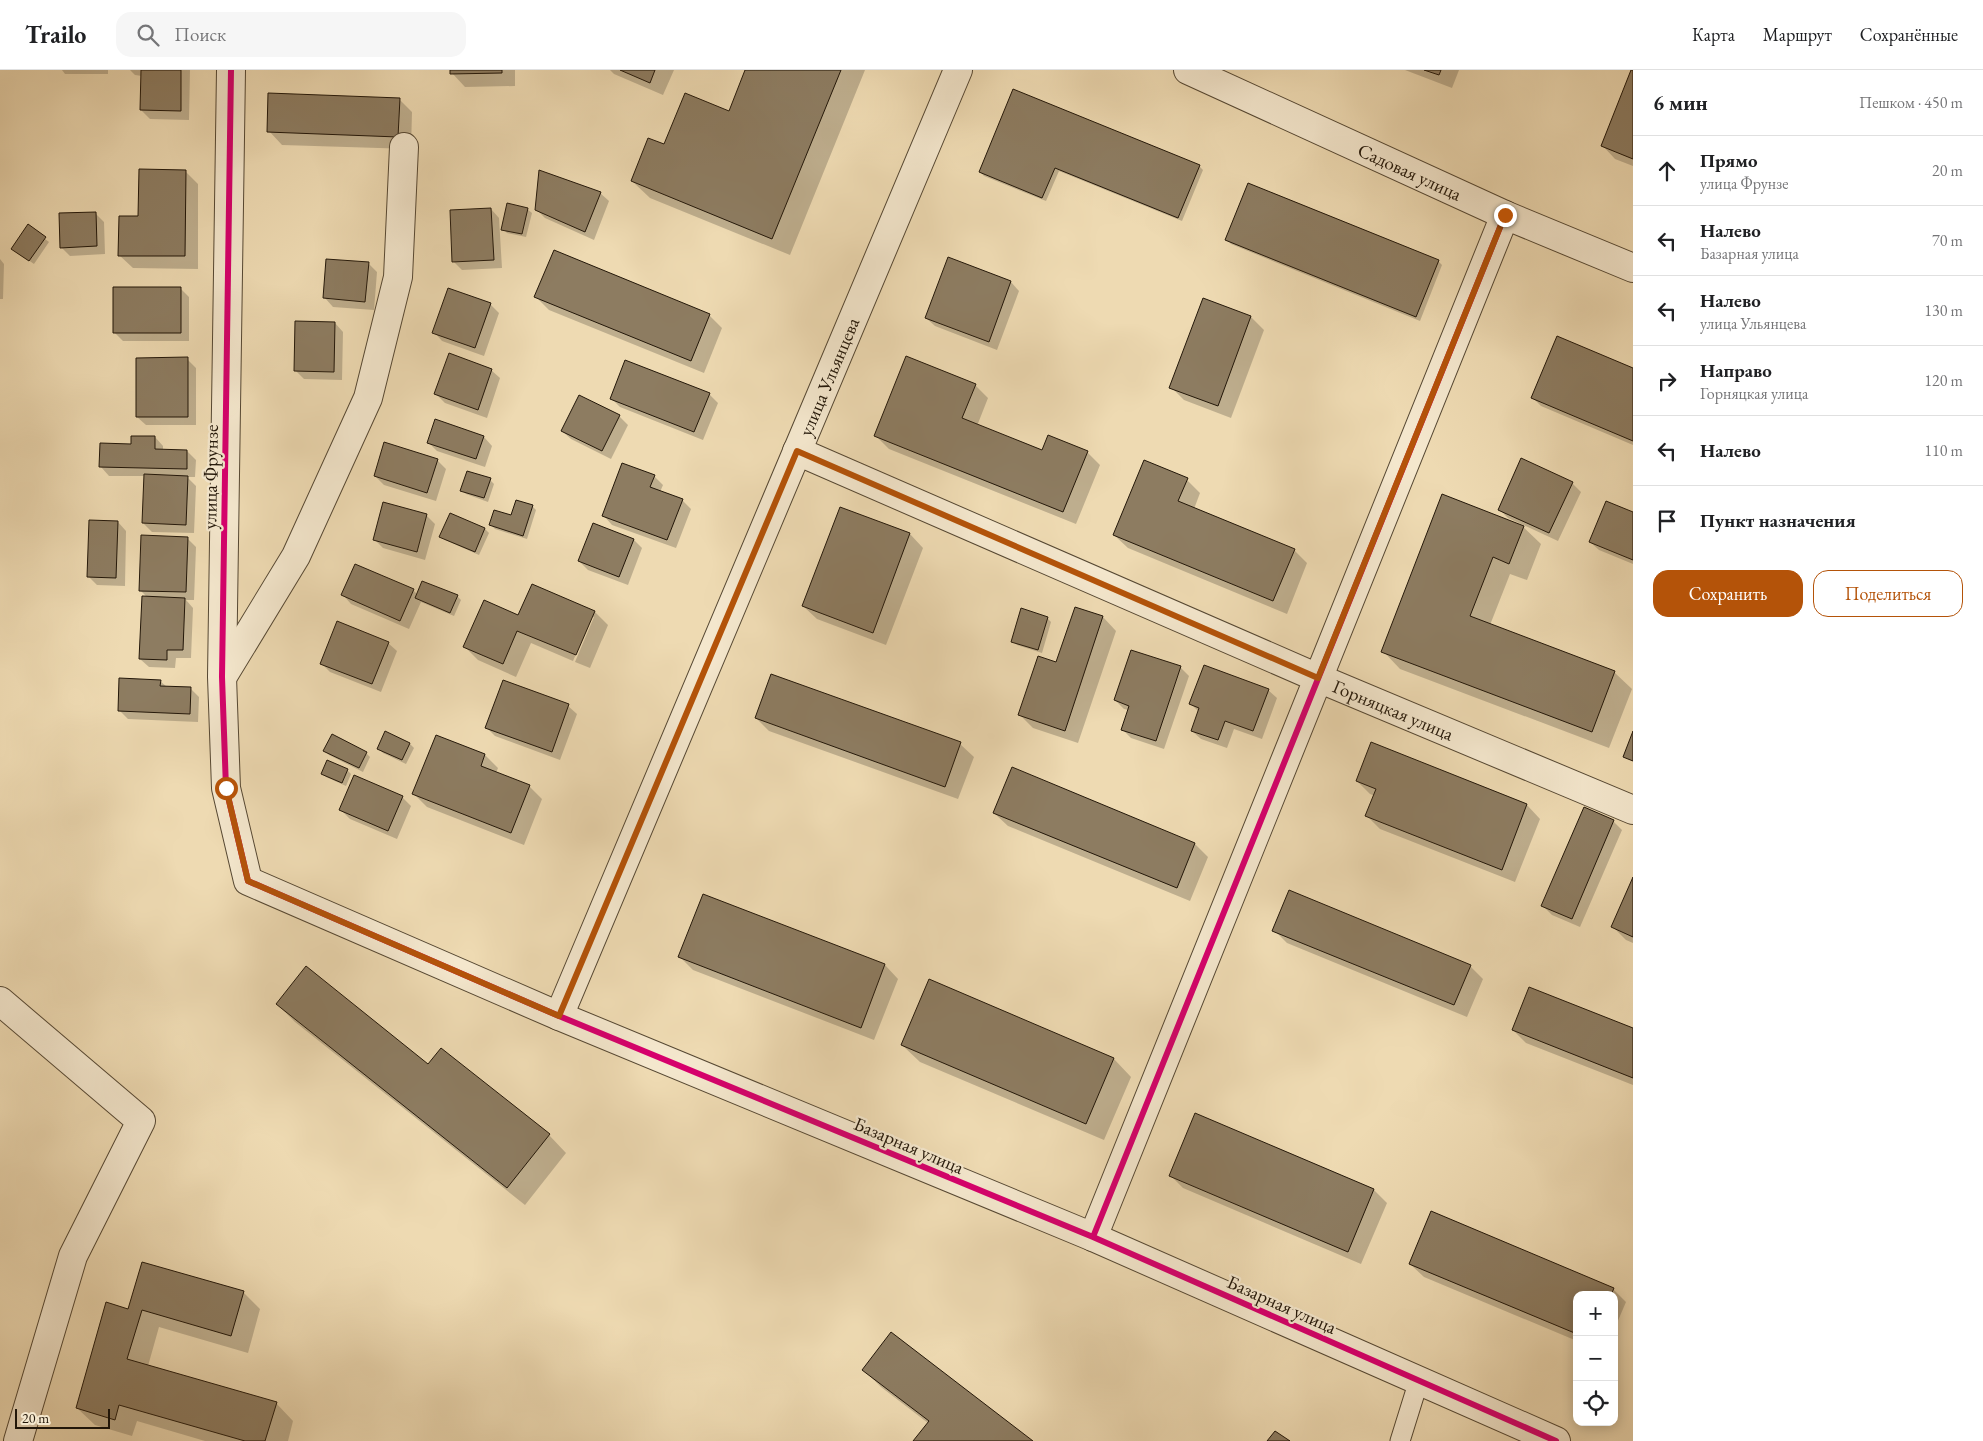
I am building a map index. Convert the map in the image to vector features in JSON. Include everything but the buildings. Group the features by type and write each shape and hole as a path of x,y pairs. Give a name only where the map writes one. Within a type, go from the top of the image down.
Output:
{"street":[{"name":"улица Фрунзе","path":"231,70 222,677 226,788 248,881"},
{"name":"улица Ульянцева","path":"559,1016 958,70"},
{"name":"Садовая улица","path":"1188,70 1505,215 1633,268"},
{"path":"222,677 296,556 368,398 398,277 404,147"},
{"path":"1093,1237 1505,215"},
{"name":"Горняцкая улица","path":"797,451 1318,678 1633,810"},
{"name":"Базарная улица","path":"248,881 559,1016 1093,1237 1556,1441"},
{"path":"0,1001 141,1121 73,1256 18,1441"}],"lane":[{"path":"1400,1441 1419,1380"}],"cycle path":[{"path":"231,70 222,677 226,788 248,881 559,1016 1093,1237 1556,1441"},
{"path":"1093,1237 1505,215"}],"route":[{"path":"226,788 248,881 559,1016 797,451 1318,678 1505,215"}]}
